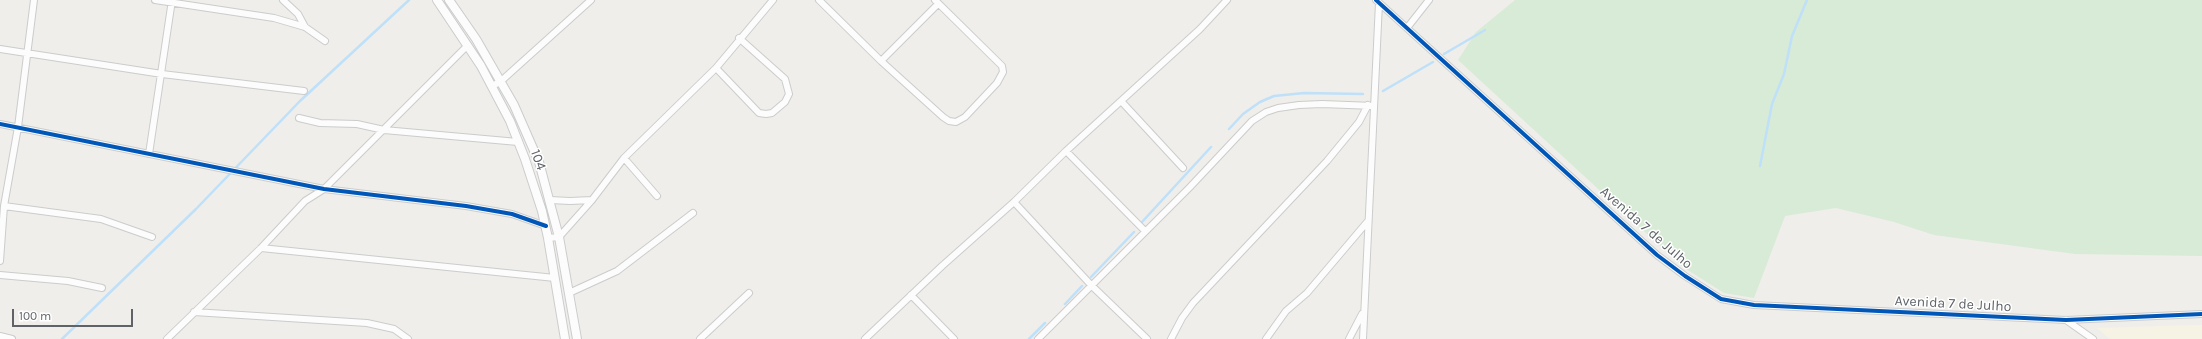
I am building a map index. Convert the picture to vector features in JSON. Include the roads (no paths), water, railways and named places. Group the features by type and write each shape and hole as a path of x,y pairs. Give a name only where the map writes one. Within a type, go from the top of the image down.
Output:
{"street":[{"path":"0,261 4,206 18,126 34,0"},
{"path":"155,0 172,1 274,18 305,27 325,41"},
{"path":"283,0 298,14 305,27"},
{"path":"437,0 468,45 492,86 518,142 535,187 546,226 566,339"},
{"name":"104","path":"449,0 476,39 500,82 527,133 539,162 559,237 577,339"},
{"path":"492,86 500,82 591,0"},
{"path":"548,238 559,237 592,200 624,158 716,68 739,38 773,0"},
{"path":"820,0 881,61 949,121 956,122 965,118 997,83 1003,72 1002,66 937,2 881,61"},
{"path":"865,339 942,266 1014,202 1066,151 1200,29 1227,0"},
{"path":"1407,28 1429,0"},
{"path":"149,154 172,1"},
{"path":"1363,339 1371,106 1378,1"},
{"name":"Avenida 7 de Julho","path":"1378,1 1657,255 1685,276 1721,299 1754,306 2066,320 2202,314"},
{"path":"716,68 759,112 766,114 772,113 785,102 789,94 785,79 739,38"},
{"path":"167,339 262,248 305,201 324,189 468,45"},
{"path":"0,49 162,74 304,91"},
{"path":"1121,101 1183,168"},
{"path":"1038,339 1190,187 1252,121 1266,112 1278,108 1322,104 1371,106"},
{"path":"1171,339 1182,318 1193,303 1327,161 1371,106"},
{"path":"299,118 320,123 357,124 384,130 518,142"},
{"path":"0,124 18,126 324,189 466,206 512,214 546,226"},
{"path":"1066,151 1145,231"},
{"path":"624,158 657,196"},
{"path":"550,200 592,200"},
{"path":"1014,202 1092,286 1147,339"},
{"path":"4,206 101,219 152,237"},
{"path":"569,293 618,271 693,213"},
{"path":"1266,339 1286,311 1307,293 1368,221"},
{"path":"262,248 555,278"},
{"path":"0,275 68,281 102,288"},
{"path":"700,339 749,293"},
{"path":"911,295 954,339"},
{"path":"1349,339 1363,310"},
{"path":"194,312 367,323 394,329 408,339"},
{"path":"2066,320 2093,339"},
{"path":"0,336 12,339"}],"waterway":[{"path":"62,339 196,209 300,101 409,0"},
{"path":"1760,166 1772,104 1784,74 1792,36 1807,0"},
{"path":"1444,54 1485,30"},
{"path":"1383,91 1433,62"},
{"path":"1229,129 1243,114 1260,102 1274,96 1304,93 1363,94"},
{"path":"1142,222 1211,147"},
{"path":"1091,277 1134,232"},
{"path":"1065,304 1082,286"},
{"path":"1029,339 1045,323"}]}
